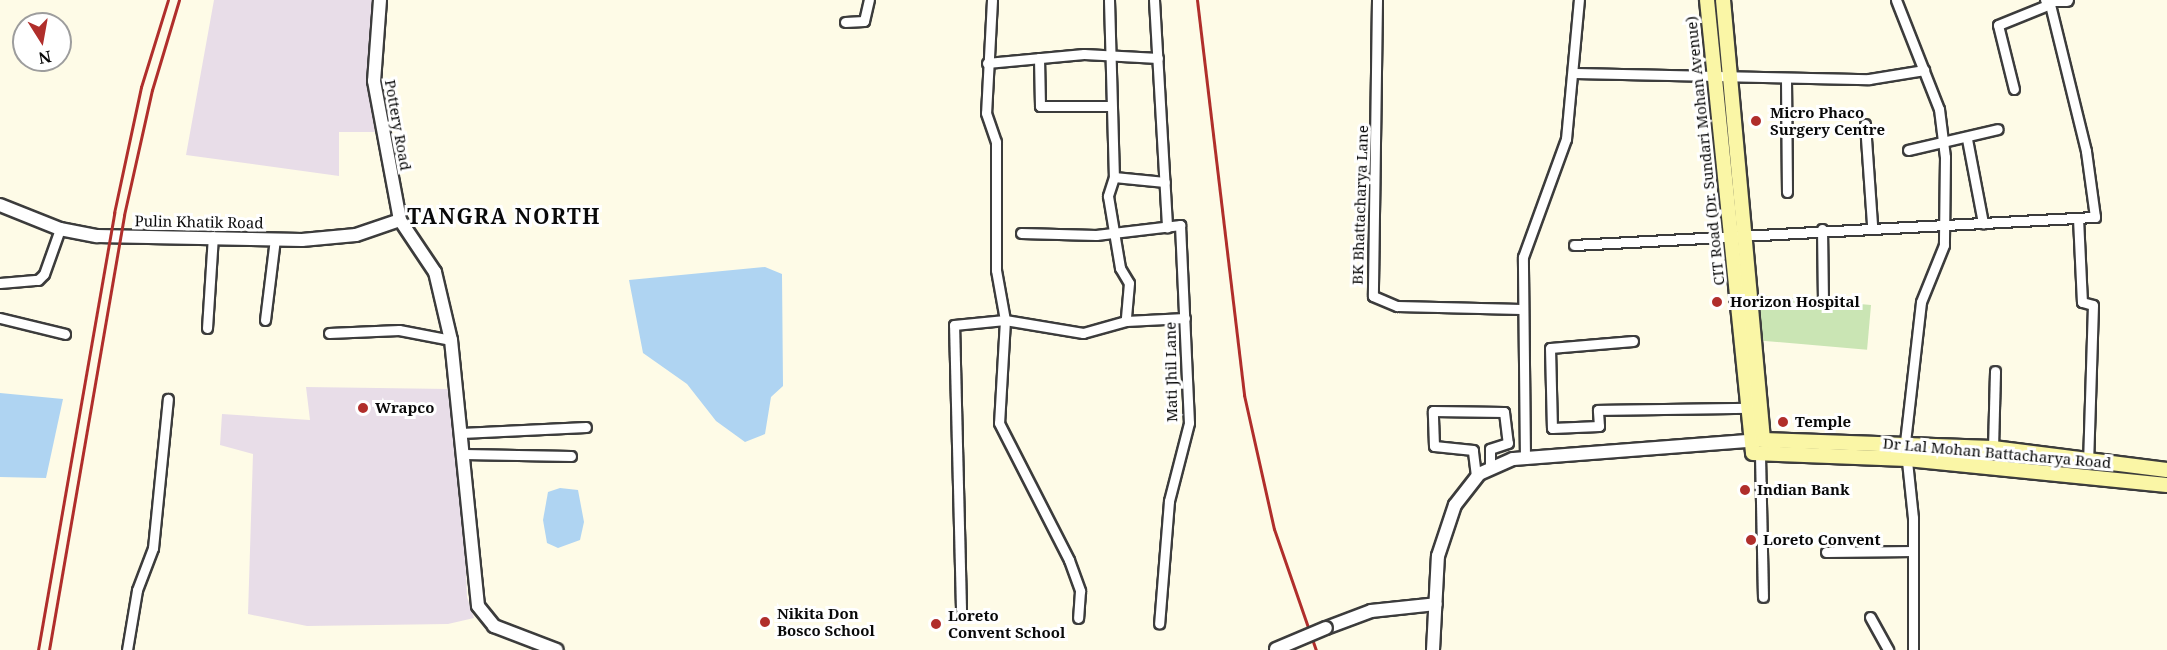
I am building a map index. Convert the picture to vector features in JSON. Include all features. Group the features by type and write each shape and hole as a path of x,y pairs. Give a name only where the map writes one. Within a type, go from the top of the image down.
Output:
{"main road":[{"name":"CIT Road (Dr. Sundari Mohan Avenue)","path":"1707,0 1747,408 1756,440"},
{"name":"CIT Road (Dr. Sundari Mohan Avenue)","path":"1723,0 1745,236 1756,440"},
{"name":"Dr Lal Mohan Battacharya Road","path":"1756,440 1905,442 1993,448 2167,470"},
{"path":"1756,440 1753,453 1760,455"},
{"name":"Dr Lal Mohan Battacharya Road","path":"1760,455 1907,459 2167,485"}],"street":[{"name":"Pottery Road","path":"380,0 374,81 400,220"},
{"path":"845,22 864,21 869,0"},
{"path":"993,0 987,63 986,113 996,142 996,270 1005,320 999,423 1069,560 1080,591 1078,618"},
{"path":"1109,0 1109,106 1114,177 1108,196 1113,233 1129,283 1126,321"},
{"path":"1021,233 1113,233 1167,228 1154,0"},
{"name":"BK Bhattacharya Lane","path":"1377,0 1372,297 1396,306 1521,309"},
{"path":"1524,459 1521,309 1527,236 1566,139 1575,73 1579,0"},
{"path":"1896,0 1939,109 1943,143 1944,245 1921,302 1905,442 1913,551 1913,650"},
{"path":"2014,88 1998,26 2048,2 2067,0"},
{"path":"1574,245 1745,236 1872,225 1983,223 2095,217 2083,139 2048,2"},
{"path":"987,63 1039,58 1109,56 1158,58"},
{"path":"1039,58 1040,106 1109,106"},
{"path":"1575,73 1714,72 1786,79 1869,79 1924,70"},
{"path":"1786,79 1787,192"},
{"path":"1865,124 1872,225"},
{"path":"1908,150 1967,139 1998,129"},
{"path":"1967,139 1983,223"},
{"path":"1114,177 1165,182"},
{"name":"Pulin Khatik Road","path":"0,205 60,230 97,236 213,236 275,239 356,235 400,220"},
{"path":"2078,218 2082,302 2093,305 2088,460"},
{"path":"400,220 435,273 451,340 480,612 494,626 557,650"},
{"name":"Mati Jhil Lane","path":"1159,624 1169,501 1189,423 1179,225 1167,228"},
{"path":"1822,229 1823,299"},
{"path":"0,283 44,274 60,230"},
{"path":"207,328 213,236"},
{"path":"265,320 275,239"},
{"path":"0,318 65,334"},
{"path":"961,609 954,325 1005,320 1083,333 1114,329 1126,321 1185,318"},
{"path":"329,333 399,330 451,340"},
{"path":"1632,341 1550,348 1552,428 1599,426 1598,410 1747,408"},
{"path":"1993,448 1995,371"},
{"path":"127,650 137,590 153,548 168,399"},
{"path":"1433,411 1504,412 1508,443 1490,449 1473,450 1437,450 1433,411"},
{"path":"460,433 586,427"},
{"path":"1434,650 1438,556 1455,505 1476,476 1490,467 1524,459 1756,440"},
{"path":"1490,449 1490,467"},
{"path":"1473,450 1476,476"},
{"path":"464,454 571,456"},
{"path":"1760,455 1763,597"},
{"path":"1826,552 1913,551"},
{"path":"1274,649 1371,611 1436,604"},
{"path":"1870,617 1888,650"}],"shaded area":[{"path":"214,0 375,0 367,85 375,132 339,132 339,176 186,155"},
{"path":"306,387 449,389 463,498 467,597 474,618 448,624 307,626 248,614 253,454 220,445 222,414 310,420"}],"green space":[{"path":"1754,295 1871,305 1867,350 1751,340"}],"water":[{"path":"765,267 782,274 783,386 771,397 765,434 745,442 716,421 687,384 643,353 629,280"},
{"path":"0,393 63,399 46,478 0,477"},
{"path":"560,488 578,490 584,522 580,540 558,548 547,543 543,520 548,492"}],"railway":[{"path":"38,650 114,213 141,87 168,0"},
{"path":"49,650 124,215 152,90 179,0"},
{"path":"1197,0 1244,395 1274,529 1316,650"}],"place":[{"name":"Micro Phaco Surgery Centre","path":"1756,121"},
{"name":"Horizon Hospital","path":"1717,302"},
{"name":"Wrapco","path":"363,408"},
{"name":"Temple","path":"1783,422"},
{"name":"Indian Bank","path":"1745,490"},
{"name":"Loreto Convent","path":"1751,540"},
{"name":"Nikita Don Bosco School","path":"765,622"},
{"name":"Loreto Convent School","path":"936,624"}],"district":[{"name":"TANGRA NORTH","path":"504,216"}]}
